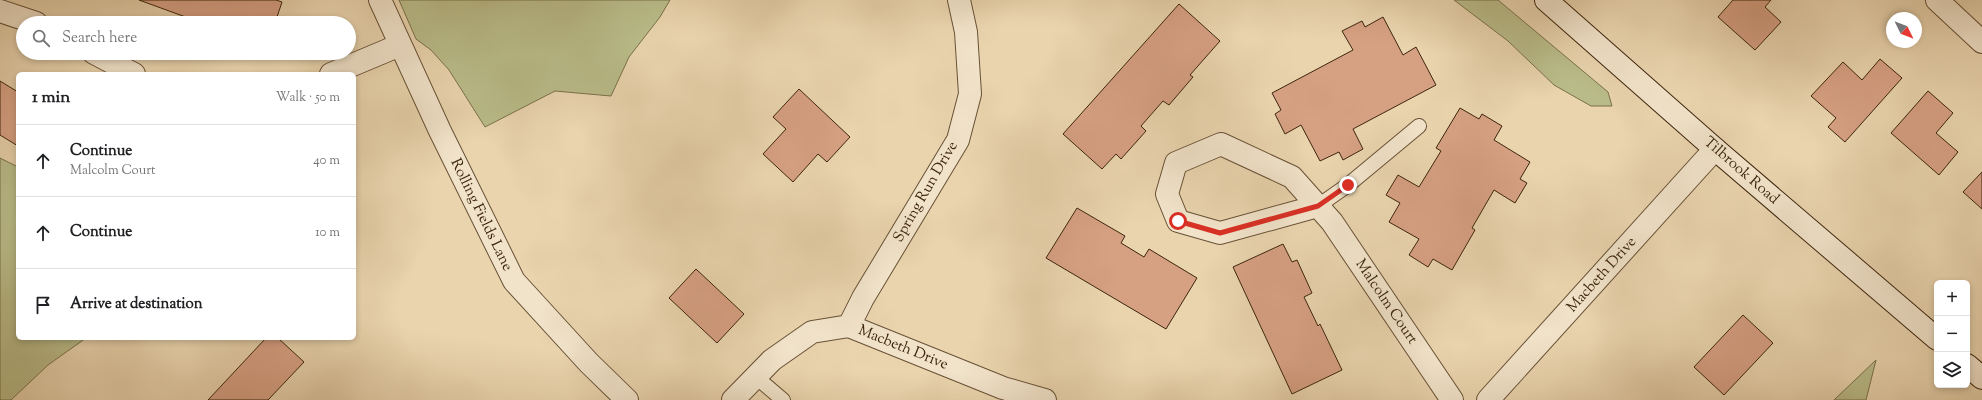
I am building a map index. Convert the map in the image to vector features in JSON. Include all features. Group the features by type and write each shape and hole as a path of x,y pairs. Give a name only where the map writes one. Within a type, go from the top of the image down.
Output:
{"street":[{"name":"Rolling Fields Lane","path":"380,0 440,131 514,282 589,363 627,400"},
{"name":"Spring Run Drive","path":"849,326 863,298 958,140 970,94 966,32 959,0"},
{"name":"Tilbrook Road","path":"1546,0 1715,149 1934,336"},
{"path":"1936,0 1982,42"},
{"path":"0,11 16,16"},
{"path":"336,72 400,45"},
{"path":"107,60 130,72"},
{"name":"Malcolm Court","path":"1318,206 1220,233 1178,221 1167,194 1176,163 1221,144 1292,177 1318,206 1332,222 1452,400"},
{"name":"Macbeth Drive","path":"1488,400 1715,149"},
{"name":"Macbeth Drive","path":"733,400 772,360 812,332 849,326 1004,394 1045,400"},
{"path":"1970,368 1982,378"}],"lane":[{"path":"1318,206 1348,185 1420,126"},
{"path":"756,377 783,400"}],"green space":[{"path":"399,0 670,0 660,17 629,57 611,96 555,91 485,127 449,70 431,50 416,39"},
{"path":"1454,0 1498,0 1608,92 1612,106 1591,106 1554,85 1508,41"},
{"path":"0,158 16,166 16,340 83,340 48,365 11,400 0,400"},
{"path":"1876,360 1866,400 1834,400"}],"building":[{"path":"139,0 276,0 282,2 277,16 183,16"},
{"path":"1733,0 1771,0 1765,7 1781,22 1755,50 1718,17"},
{"path":"1179,4 1220,41 1190,75 1193,77 1169,105 1163,101 1141,126 1146,131 1121,159 1116,154 1102,169 1063,134"},
{"path":"1383,17 1403,55 1416,47 1436,85 1353,129 1363,149 1343,160 1339,152 1320,161 1301,125 1285,134 1275,114 1281,110 1272,93 1353,50 1342,31 1362,21 1365,27"},
{"path":"1880,59 1902,78 1845,142 1828,127 1836,118 1811,96 1843,62 1862,80"},
{"path":"0,81 16,91 16,145 0,135"},
{"path":"799,89 850,137 827,162 818,154 793,182 763,154 786,129 773,117"},
{"path":"1928,91 1953,113 1936,133 1958,152 1939,175 1891,133"},
{"path":"1460,108 1479,119 1482,114 1502,126 1494,140 1530,162 1520,179 1527,183 1515,203 1494,190 1472,228 1475,230 1452,270 1433,259 1428,267 1409,255 1419,239 1389,222 1400,203 1386,195 1398,175 1419,187 1441,151 1436,148"},
{"path":"1982,172 1982,209 1963,192"},
{"path":"1077,208 1125,236 1121,243 1144,257 1149,249 1197,278 1166,329 1046,258"},
{"path":"1283,244 1292,262 1297,260 1312,293 1304,297 1318,326 1320,324 1342,370 1292,394 1233,267"},
{"path":"696,269 744,314 717,343 669,298"},
{"path":"1743,315 1773,343 1724,395 1694,367"},
{"path":"264,340 280,340 304,362 268,400 208,400"}],"route":[{"path":"1178,221 1220,233 1318,206 1348,185"}]}
